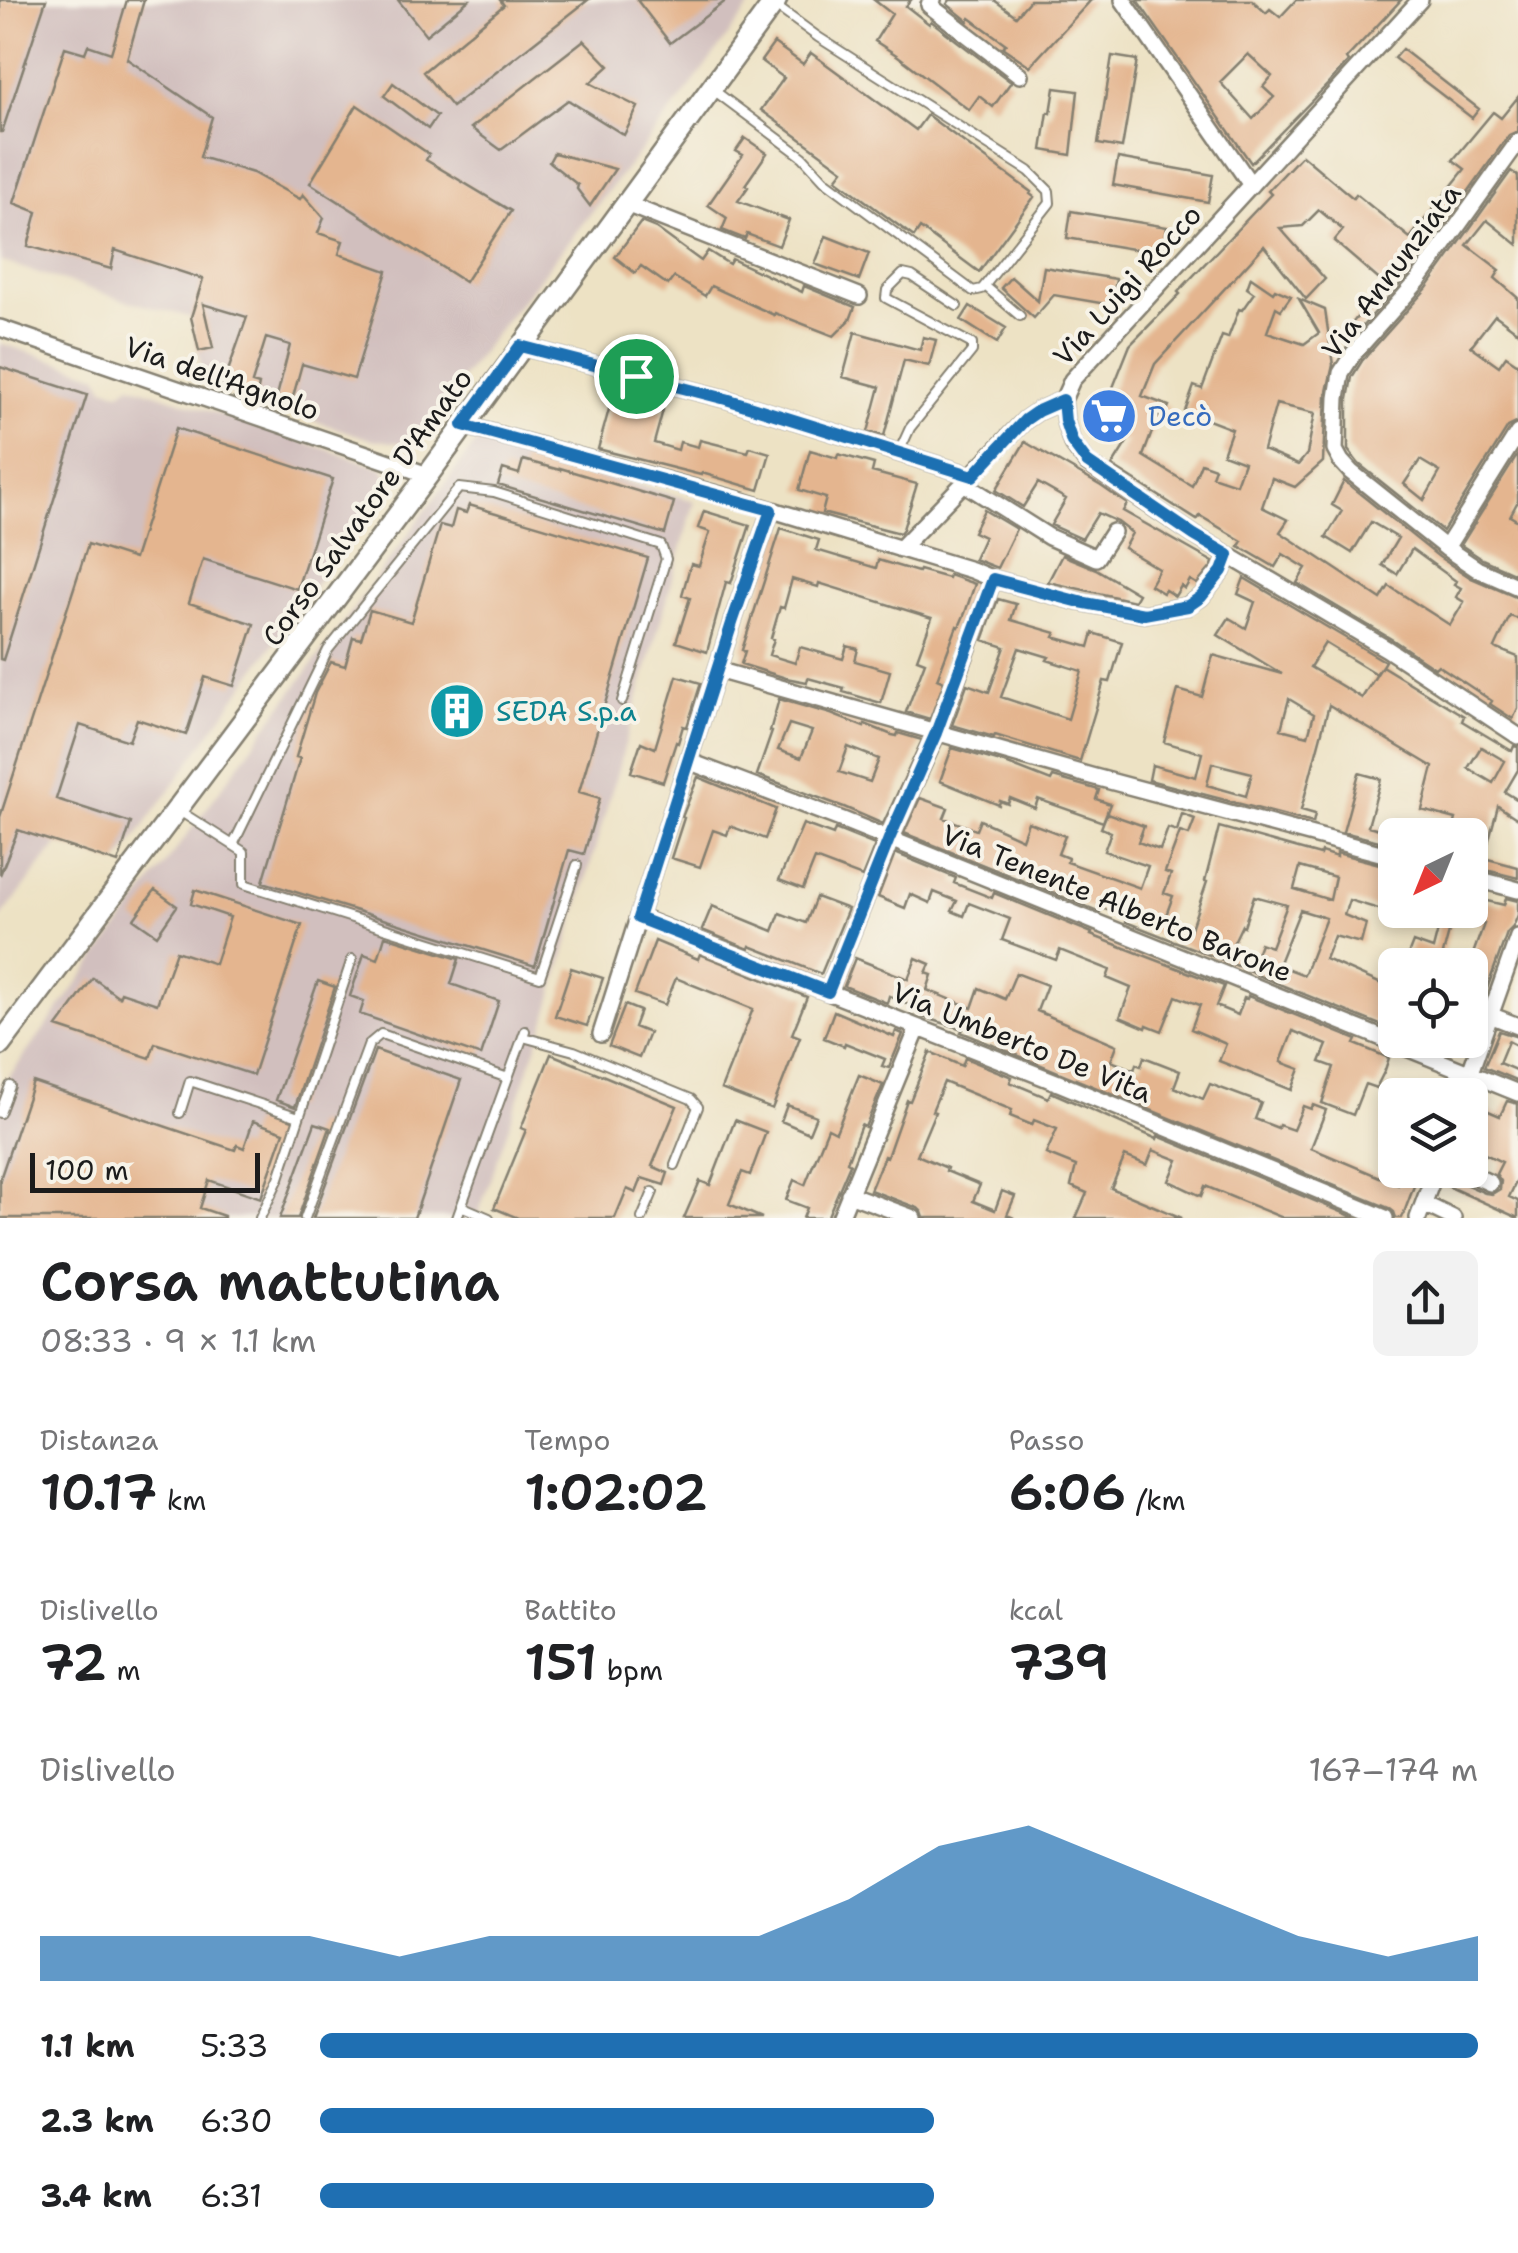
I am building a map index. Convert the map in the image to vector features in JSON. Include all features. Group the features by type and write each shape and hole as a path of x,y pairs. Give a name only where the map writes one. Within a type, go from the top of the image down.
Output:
{"street":[{"path":"934,0 929,5 1020,75"},
{"path":"1123,0 1251,185"},
{"name":"Corso Salvatore D'Amato","path":"0,1045 428,475 774,2"},
{"name":"Via Luigi Rocco","path":"1415,2 1072,380 1063,400 1065,421 1072,442 1087,462 1194,535 1387,648 1518,736"},
{"name":"Via Annunziata","path":"1516,149 1418,281 1341,373 1335,450 1341,461 1446,548 1518,587"},
{"path":"626,204 859,296"},
{"name":"Via dell'Agnolo","path":"0,328 428,475"},
{"path":"520,346 726,399 900,452 969,480 1049,536 1096,558 1113,532"},
{"path":"900,548 1025,420 1063,400"},
{"path":"463,425 771,510 993,579 1144,614 1188,606 1201,597 1222,571 1228,555"},
{"path":"1446,548 1518,433"},
{"path":"601,1034 771,510"},
{"path":"828,992 936,733 993,579"},
{"path":"716,670 1378,852"},
{"name":"Via Tenente Alberto Barone","path":"688,761 1518,1093"},
{"path":"1488,882 1518,890"},
{"name":"Via Umberto De Vita","path":"638,918 1152,1121 1385,1218"},
{"path":"1468,1078 1490,1014 1514,964 1518,937"},
{"path":"1490,1014 1518,1026"},
{"path":"840,1218 918,1028"},
{"path":"849,1194 913,1218"},
{"path":"1421,1211 1453,1218"}],"lane":[{"path":"712,89 804,157 824,180 973,291 985,286 1050,202 1049,191 1029,171 818,37 774,2"},
{"path":"900,452 910,428 972,351 972,344 886,298 887,290 903,274 912,276 956,306"},
{"path":"985,286 1020,316"},
{"path":"232,844 328,650 460,488 494,492 661,544 666,559 622,701"},
{"path":"177,810 244,852 244,884 540,977 577,865"},
{"path":"260,1218 279,1178 352,959"},
{"path":"305,1218 368,1044 381,1034 508,1078"},
{"path":"456,1218 524,1034 691,1099 698,1107 675,1164"},
{"path":"180,1113 190,1081 299,1117"},
{"path":"0,1113 10,1086"},
{"path":"642,1218 653,1192"},
{"path":"461,1206 489,1218"}],"shaded area":[{"path":"0,0 755,0 416,439 398,443 370,439 206,386 190,317 0,261"},
{"path":"0,343 98,375 104,387 120,392 131,385 383,468 389,481 118,863 58,844 0,919"},
{"path":"477,441 695,501 546,1019 477,1218 0,1218 0,1089"}],"building":[{"path":"0,0 46,0 2,132 0,132"},
{"path":"127,0 144,0 127,59 212,117 200,157 253,173 300,199 303,194 324,218 318,233 343,241 339,254 387,271 354,379 302,364 291,404 276,400 290,345 266,338 252,383 259,385 256,399 222,388 247,317 203,304 213,348 199,351 191,317 203,279 115,250 111,269 28,246 37,212 14,203 65,47 85,53 88,45 111,53"},
{"path":"398,0 469,0 426,35"},
{"path":"500,0 588,0 452,107 423,72 504,5"},
{"path":"637,0 727,0 670,43"},
{"path":"874,0 911,0 906,6 1011,82 993,107 979,96 969,110 875,41 892,14"},
{"path":"950,0 994,0 1016,16 1030,0 1091,0 1030,66 1002,47 1006,44 947,4"},
{"path":"1137,0 1252,0 1266,13 1270,9 1280,17 1296,0 1401,0 1327,85 1251,163","holes":["1248,54 1272,76 1263,87 1274,97 1253,119 1220,82"]},
{"path":"584,40 609,66 590,83 638,107 624,135 568,100 501,150 471,128"},
{"path":"774,43 803,64 811,53 916,130 927,115 1031,192 1034,197 979,272 920,228 914,237 836,179 843,170 761,110 784,78 761,61"},
{"path":"1402,49 1479,109 1472,118 1394,58"},
{"path":"1112,56 1137,60 1122,148 1098,144"},
{"path":"393,83 437,116 428,129 384,96"},
{"path":"1055,88 1078,91 1071,155 1042,150"},
{"path":"1518,97 1518,131 1509,135 1409,274 1352,338 1345,332 1384,284 1334,241 1343,230 1319,210 1303,226 1280,228 1325,279 1306,299 1264,246 1155,364 1142,396 1169,406 1164,418 1158,416 1143,456 1192,486 1201,463 1215,468 1212,476 1236,484 1244,462 1223,454 1232,429 1185,411 1194,386 1202,389 1222,336 1228,338 1239,309 1254,293 1247,288 1251,277 1273,292 1275,289 1291,296 1281,310 1276,307 1267,332 1304,344 1319,333 1299,299 1325,310 1333,365 1326,396 1323,462 1295,487 1272,478 1262,507 1288,520 1280,532 1381,599 1389,586 1450,625 1464,602 1456,597 1461,588 1412,549 1397,574 1382,565 1398,538 1371,522 1352,553 1326,537 1342,511 1332,505 1344,481 1439,557 1471,578 1518,598 1518,619 1510,616 1495,648 1518,657 1518,708 1513,719 1438,665 1435,668 1297,583 1306,568 1283,554 1275,567 1239,546 1242,541 1200,516 1197,520 1112,466 1127,442 1091,428 1103,398 1108,400 1130,345 1271,194 1268,191 1302,155 1353,198 1356,194 1410,238 1465,169 1453,160 1493,112 1501,118","holes":["1276,404 1315,413 1307,454 1298,465 1263,450"]},
{"path":"357,105 429,154 426,160 511,211 465,282 310,183"},
{"path":"745,138 767,153 738,201 789,220 779,246 722,230 727,218 708,205 743,155 736,151"},
{"path":"554,153 615,169 590,206 578,185 549,162"},
{"path":"1118,158 1213,175 1208,202 1113,185"},
{"path":"1511,171 1518,176 1518,245 1487,220 1467,245 1500,270 1495,278 1518,298 1518,332 1495,315 1471,346 1499,366 1506,356 1518,364 1518,422 1508,427 1443,531 1359,464 1348,450 1352,377 1427,288","holes":["1420,460 1440,472 1424,500 1404,484"]},
{"path":"1071,211 1167,227 1162,254 1067,238"},
{"path":"641,222 656,228 701,261 708,251 729,264 732,259 802,292 804,286 855,307 850,320 834,336 774,315 711,286 705,296 674,277 668,285 641,266 635,273 615,257"},
{"path":"826,236 869,253 859,280 815,264"},
{"path":"1044,267 1116,279 1112,305 1054,295 1034,318 1001,288 1011,277 1038,301"},
{"path":"970,306 1006,328 997,343 961,320"},
{"path":"855,332 920,350 923,337 936,340 929,366 904,360 884,436 868,432 880,387 843,377"},
{"path":"0,367 87,395 3,660 0,659"},
{"path":"611,402 634,409 635,404 663,410 654,443 678,450 680,442 698,447 700,440 748,452 750,447 770,453 759,490 598,449"},
{"path":"176,428 333,479 297,589 203,559 189,603 254,624 234,686 205,677 186,735 137,719 129,741 80,725 56,799 131,823 118,863 18,830 0,875 0,817 88,544 134,559"},
{"path":"1025,442 1101,486 1127,504 1123,511 1213,562 1212,566 1197,584 1190,580 1175,596 1165,590 1163,593 1150,585 1159,569 1124,548 1132,533 1118,522 1098,513 1082,539 1051,525 1066,499 1038,483 1023,507 996,490"},
{"path":"810,450 874,464 872,472 917,484 900,533 822,513 826,498 799,490"},
{"path":"1518,454 1518,501 1510,516 1518,521 1518,575 1461,545"},
{"path":"523,460 674,502 665,534 498,485 503,469 519,474"},
{"name":"SEDA S.p.a","path":"469,505 648,558 579,792 600,798 584,854 569,850 535,966 263,882 315,693 331,662 345,666 353,637 361,639 370,610 411,622 440,525 451,528 456,510 466,513"},
{"path":"984,510 1016,529 997,568 974,559 984,537 973,532"},
{"path":"704,511 750,525 731,583 726,582 707,652 676,642 690,598 682,595 689,570 691,564 699,566 710,532 698,528"},
{"path":"781,528 819,540 816,550 876,568 878,560 975,584 937,679 944,682 930,719 906,712 925,662 917,659 932,618 819,583 818,587 792,579 784,608 780,607 769,655 795,663 800,647 843,659 847,646 858,649 855,661 890,671 881,703 843,692 844,688 808,678 807,682 786,678 741,664"},
{"path":"1062,555 1096,569 1138,594 1134,601 1048,582"},
{"path":"1244,578 1385,661 1382,666 1464,716 1462,721 1512,751 1514,746 1518,747 1518,770 1505,792 1518,800 1518,819 1498,806 1488,843 1488,818 1452,818 1422,810 1433,767 1329,705 1301,810 1315,814 1313,823 1149,780 1152,765 1196,777 1202,753 1164,742 1178,690 1202,697 1213,655 1282,674 1218,635 1229,618 1246,628 1255,602 1238,594","holes":["1325,643 1376,674 1382,666 1362,698 1310,667","1289,699 1314,714 1308,736 1281,729","1481,747 1505,761 1493,783 1468,768","1212,763 1252,773 1246,796 1207,785"]},
{"path":"998,599 1016,604 1011,620 1056,633 1054,637 1089,647 1093,633 1122,642 1110,682 1104,681 1080,761 952,725 967,684 989,692 1005,647 983,640","holes":["1019,648 1049,657 1047,660 1082,671 1068,719 1001,697"]},
{"path":"677,676 701,683 663,782 631,772 641,742 655,748"},
{"path":"779,699 864,727 865,724 892,735 922,740 883,824 757,775","holes":["789,724 812,731 801,758 778,750","848,747 879,759 870,782 839,772"]},
{"path":"952,748 1051,781 1053,777 1099,790 1096,799 1110,804 1103,822 1038,799 1035,808 1010,798 1008,804 1000,801 999,805 940,781"},
{"path":"1359,773 1381,779 1368,826 1378,829 1378,841 1343,832"},
{"path":"698,777 776,809 765,839 730,826 727,835 713,830 700,867 671,858"},
{"path":"920,798 948,808 944,818 976,830 980,820 1022,839 1028,822 1065,836 1058,854 1068,858 1067,862 1140,888 1148,866 1104,851 1111,832 1101,828 1107,813 1144,826 1138,842 1160,850 1168,828 1177,831 1182,814 1195,819 1189,835 1180,832 1165,872 1171,874 1164,893 1173,896 1164,921 1190,931 1207,882 1219,827 1320,855 1321,852 1337,857 1337,853 1378,864 1378,909 1349,900 1344,915 1366,924 1361,943 1334,936 1325,959 1378,982 1378,1024 1126,922 1127,917 1102,908 1100,912 904,833","holes":["1300,867 1335,877 1330,900 1294,889","1254,896 1287,905 1271,947 1260,943 1254,959 1230,950 1244,926","1300,910 1326,918 1304,975 1278,965"]},
{"path":"803,824 833,835 835,829 875,845 862,877 815,859 803,889 779,880"},
{"path":"895,853 956,878 954,883 992,898 994,893 1224,986 1216,1006 1238,1015 1248,996 1357,1040 1355,1044 1378,1053 1378,1058 1389,1058 1376,1088 1365,1084 1353,1115 1322,1103 1334,1067 1320,1062 1327,1045 1293,1031 1281,1062 1300,1069 1292,1090 1219,1061 1226,1044 1191,1029 1200,1005 1176,996 1162,1031 1147,1025 1146,1028 1120,1017 1131,988 1107,978 1110,970 1060,950 1056,960 1002,940 1010,919 969,903 964,916 952,911 957,901 934,892 930,903 910,894 905,908 878,897"},
{"path":"1488,859 1518,867 1518,878 1488,870"},
{"path":"155,890 177,906 157,935 134,919"},
{"path":"195,890 302,925 253,1075 155,1043 150,1058 57,1027 93,978 119,997 121,992 157,1004 176,951 215,964 230,917 191,904"},
{"path":"816,897 848,909 821,974 702,930 712,906 773,931 780,913 806,923"},
{"path":"1506,898 1518,901 1518,915 1507,933 1488,986 1488,948 1475,948 1483,928 1488,928 1488,901 1504,905"},
{"path":"1438,928 1450,928 1445,948 1433,948"},
{"path":"385,936 459,959 451,984 499,1001 481,1056 360,1014 364,1001 350,996 364,954 378,959"},
{"path":"655,941 698,959 700,954 807,997 792,1034 800,1037 772,1109 721,1089 753,1009 676,978 665,1005 635,994"},
{"path":"855,958 908,979 916,958 930,964 926,973 932,975 927,990 972,1008 979,988 1005,999 1016,973 1047,985 1037,1011 1117,1045 1111,1061 1134,1070 1136,1064 1141,1066 1144,1057 1180,1071 1174,1087 1203,1099 1210,1084 1261,1103 1255,1119 1278,1128 1279,1125 1293,1130 1303,1106 1326,1110 1311,1148 1378,1176 1378,1188 1413,1188 1402,1218 1396,1218 1389,1208 961,1032 963,1029 923,1017 923,1010 889,996 887,1003 844,986"},
{"path":"571,968 603,978 587,1026 555,1016"},
{"path":"318,981 335,987 295,1107 276,1100"},
{"path":"625,1005 640,1011 634,1027 649,1033 639,1058 609,1046"},
{"path":"834,1011 894,1037 896,1031 903,1034 889,1068 882,1066 885,1059 824,1038"},
{"path":"1499,1031 1518,1037 1518,1046 1508,1041 1499,1063 1518,1071 1518,1081 1484,1067"},
{"path":"375,1050 461,1080 414,1218 313,1218"},
{"path":"930,1052 962,1066 965,1058 1012,1077 1010,1082 1048,1098 1051,1092 1356,1218 1283,1218 1205,1186 1201,1196 1169,1181 1178,1160 1153,1150 1147,1165 1125,1156 1111,1188 1182,1218 1076,1218 1087,1193 1071,1186 1076,1166 1046,1154 1057,1129 1010,1116 1012,1110 944,1082 917,1155 980,1185 973,1201 995,1210 1002,1191 1015,1196 1007,1215 1014,1218 924,1218 918,1208 870,1190"},
{"path":"551,1054 677,1106 652,1166 668,1173 664,1185 642,1178 636,1193 627,1189 615,1218 518,1218 494,1208"},
{"path":"859,1075 883,1085 865,1127 861,1125 847,1162 850,1164 827,1218 803,1218 807,1208 786,1200 794,1180 805,1185 828,1128 836,1132"},
{"path":"33,1082 235,1150 237,1145 244,1148 253,1121 284,1132 261,1198 209,1180 200,1208 224,1218 0,1218 0,1179"},
{"path":"1507,1101 1518,1104 1518,1178 1509,1197 1518,1201 1518,1218 1452,1188 1474,1188 1492,1194 1500,1189 1501,1181 1496,1174 1502,1162 1488,1155 1488,1111 1500,1116"},
{"path":"787,1105 816,1116 809,1133 781,1121"},
{"path":"735,1120 766,1132 750,1175 742,1172 729,1204 762,1218 684,1218 700,1181 710,1185"},
{"path":"315,1123 330,1128 298,1218 280,1218"}],"place":[{"name":"Decò","path":"1109,416"},
{"name":"SEDA S.p.a","path":"457,711"}],"route":[{"path":"520,346 636,376 726,399 973,476 1025,420 1063,400 1072,442 1087,462 1228,555 1222,571 1201,597 1188,606 1144,614 993,579 936,733 828,992 638,918 771,510 463,425 520,346"}]}
